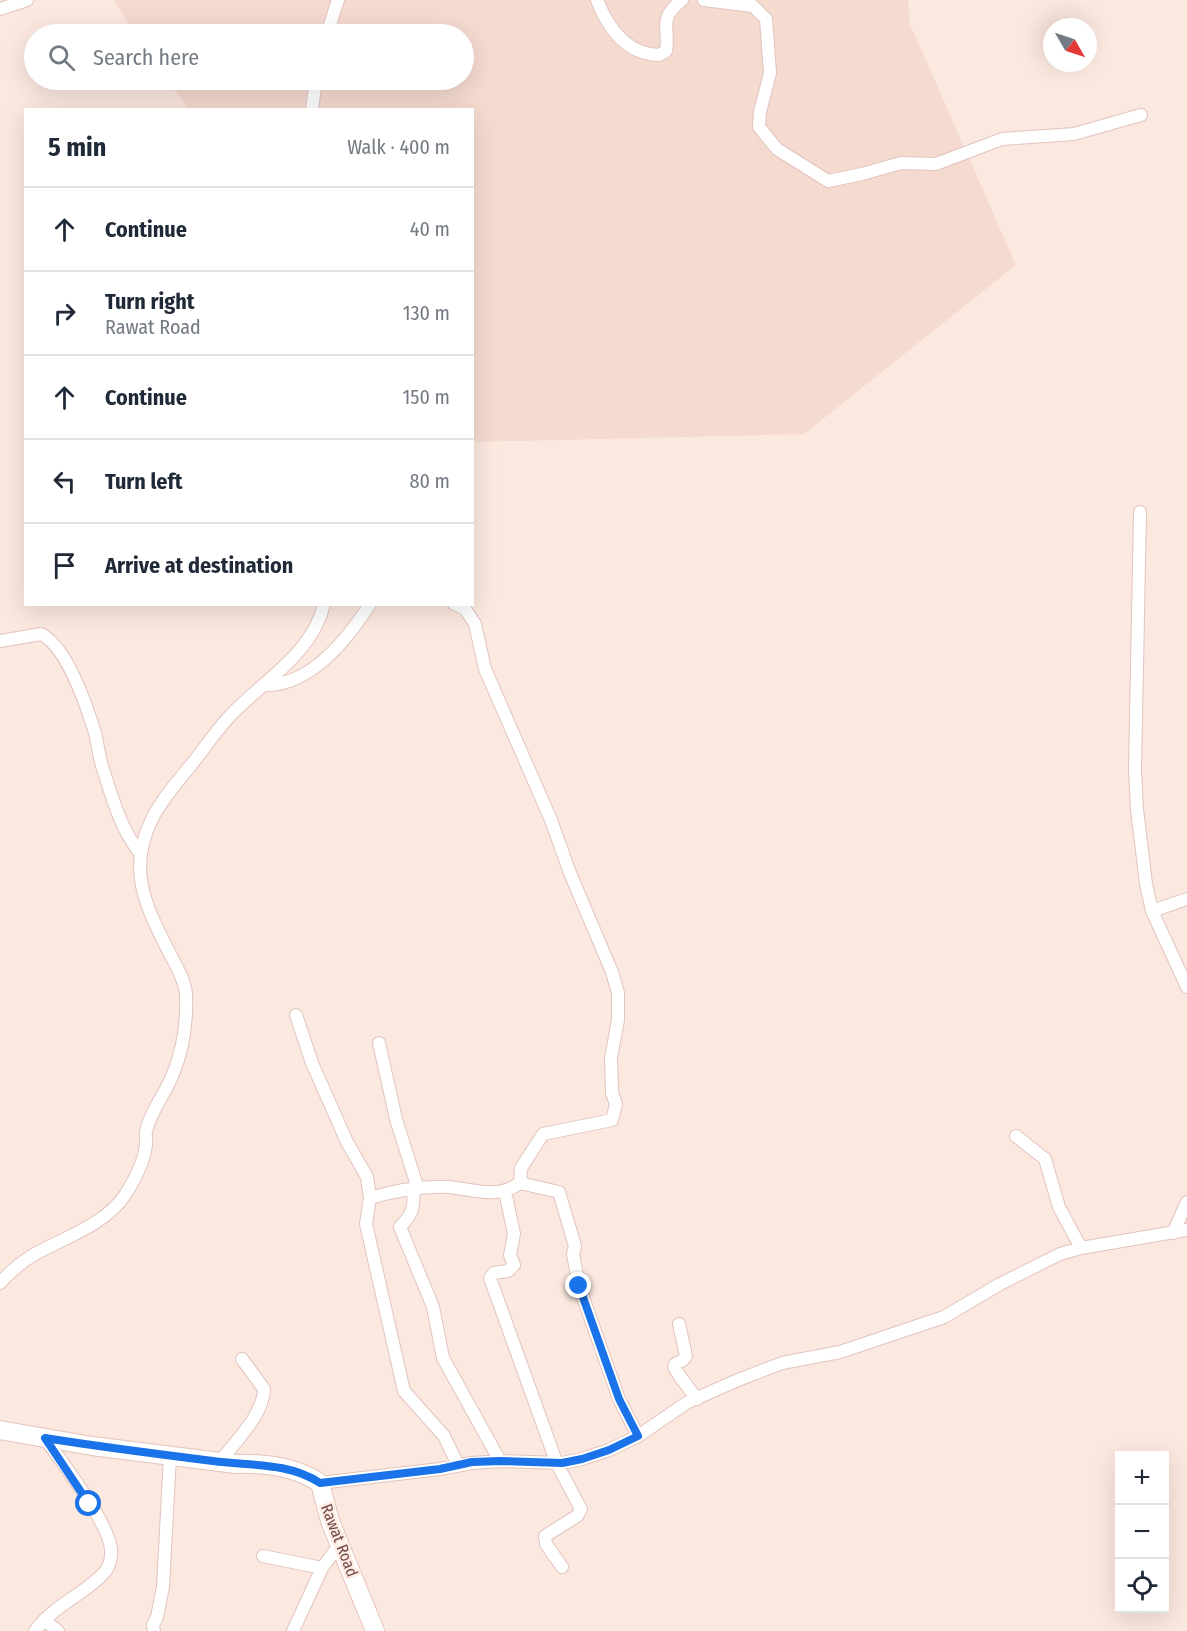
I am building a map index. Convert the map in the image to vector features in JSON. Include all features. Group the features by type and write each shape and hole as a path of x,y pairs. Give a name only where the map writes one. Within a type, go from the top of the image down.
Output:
{"main road":[{"name":"Rawat Road","path":"0,1430 170,1456 255,1464 308,1475 320,1483 330,1521 375,1631"}],"street":[{"path":"0,9 27,0"},
{"path":"330,24 338,0"},
{"path":"597,0 621,39 632,49 659,55 666,51 667,17 682,0"},
{"path":"704,0 753,6 766,19 770,73 760,112 759,127 777,149 828,181 901,163 936,164 1002,139 1074,134 1141,115"},
{"path":"312,108 315,90"},
{"path":"1140,512 1137,809 1146,884 1152,911 1187,987"},
{"path":"1,1280 28,1258 88,1227 115,1208 125,1196 142,1160 146,1133 173,1074 181,1048 186,992 142,891 139,875 140,853 152,818 166,795 229,717 282,668 309,638 321,618 324,606"},
{"path":"263,685 283,684 300,677 340,644 368,606"},
{"path":"458,606 465,609 474,624 485,669 551,820 570,873 612,972 618,993 618,1020 610,1070 612,1093 616,1104 612,1120 543,1134 521,1168 520,1183"},
{"path":"0,641 41,634 56,647 69,669 89,718 102,768 119,814 131,842 140,853"},
{"path":"1152,911 1187,899"},
{"path":"296,1015 312,1063 367,1178 370,1198 366,1224 404,1391 444,1436 458,1465"},
{"path":"379,1043 396,1119 416,1190 411,1215 400,1227 434,1307 443,1358 500,1461"},
{"path":"1016,1136 1045,1159 1059,1207 1081,1248"},
{"path":"370,1198 447,1187 486,1193 505,1191 520,1183 559,1192 575,1246 573,1254 579,1286 619,1399 638,1436"},
{"path":"505,1191 513,1234 510,1255 514,1265 508,1271 494,1273 490,1278 556,1464 581,1511 577,1516 545,1536 546,1544 562,1568"},
{"path":"1173,1233 1187,1202"},
{"path":"320,1483 500,1461 556,1464 582,1459 609,1450 638,1436 688,1402 771,1366 840,1352 944,1317 1000,1284 1060,1254 1081,1248 1187,1230"},
{"path":"679,1324 686,1356 674,1366 697,1399"},
{"path":"220,1462 253,1418 264,1396 264,1389 242,1359"},
{"path":"35,1631 55,1609 103,1574 111,1561 111,1547 100,1520 45,1438"},
{"path":"154,1631 153,1625 157,1617 163,1587 170,1456"},
{"path":"292,1631 322,1568 340,1544"},
{"path":"263,1556 322,1568"},
{"path":"44,1620 58,1631"}],"shaded area":[{"path":"113,0 908,0 910,24 1016,265 804,434 474,442 474,108 187,108 174,90 474,90 474,24 129,24"}],"route":[{"path":"89,1504 45,1438 92,1446 280,1468 308,1475 320,1483 440,1469 472,1462 562,1463 609,1450 638,1436 619,1399 579,1286"}]}
